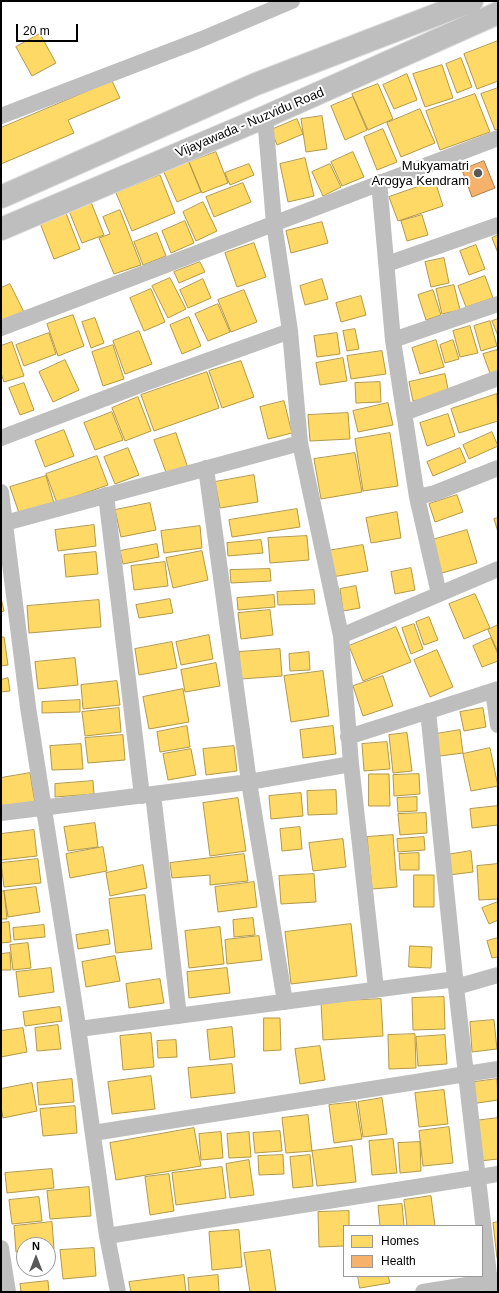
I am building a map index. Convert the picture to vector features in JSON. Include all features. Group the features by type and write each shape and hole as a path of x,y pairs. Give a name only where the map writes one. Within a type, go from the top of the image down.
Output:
{"main road":[{"path":"1,197 256,84 472,1"},
{"name":"Vijayawada - Nuzvidu Road","path":"1,229 265,117 498,13"}],"street":[{"path":"1,116 202,39 292,1"},
{"path":"265,117 274,223 290,330 300,443 341,636 348,737 376,989"},
{"path":"1,328 379,182 498,138"},
{"path":"379,182 393,340 417,497 439,594"},
{"path":"387,264 498,225"},
{"path":"393,340 498,304"},
{"path":"1,438 290,330"},
{"path":"404,413 498,378"},
{"path":"5,523 300,443"},
{"path":"206,468 249,782 285,1002"},
{"path":"417,497 435,493 498,468"},
{"path":"1,492 28,707 79,1029 107,1236 118,1292"},
{"path":"106,495 179,1016"},
{"path":"341,636 498,569"},
{"path":"348,737 495,690 498,725"},
{"path":"423,1292 493,1284 478,1177 466,1074 428,711"},
{"path":"1,813 249,782 351,764"},
{"path":"79,1029 376,989 456,983 498,975"},
{"path":"93,1132 498,1069"},
{"path":"107,1236 498,1174"},
{"path":"1,1249 8,1292"}],"building: Homes":[{"path":"40,34 56,63 32,76 16,47"},
{"path":"498,41 498,81 477,89 464,54"},
{"path":"461,58 472,87 457,93 446,64"},
{"path":"442,65 453,98 425,107 413,74"},
{"path":"407,74 417,100 394,109 383,85"},
{"path":"112,81 120,98 68,120 74,133 1,164 1,128"},
{"path":"378,84 393,119 368,130 352,94"},
{"path":"498,88 498,129 495,130 481,94"},
{"path":"475,94 490,132 440,150 426,111"},
{"path":"353,97 367,130 345,140 331,106"},
{"path":"420,109 435,143 401,157 387,123"},
{"path":"322,116 327,149 306,152 301,119"},
{"path":"297,119 303,134 277,145 271,130"},
{"path":"383,129 397,162 377,170 364,137"},
{"path":"216,152 228,183 202,193 189,162"},
{"path":"353,152 364,177 342,186 331,162"},
{"path":"305,158 314,196 288,202 280,164"},
{"path":"188,160 201,192 177,202 163,170"},
{"path":"249,164 254,175 230,185 225,173"},
{"path":"330,164 341,187 323,196 312,172"},
{"path":"160,175 175,213 132,231 116,193"},
{"path":"435,181 443,206 398,221 389,197"},
{"path":"243,183 251,202 214,217 206,197"},
{"path":"91,202 104,235 82,243 69,211"},
{"path":"203,202 217,231 196,241 183,212"},
{"path":"120,210 141,265 114,274 99,238 110,234 103,217"},
{"path":"66,213 80,249 54,259 40,223"},
{"path":"422,215 428,235 407,241 401,221"},
{"path":"185,221 194,243 171,253 162,231"},
{"path":"322,222 328,243 291,253 286,231"},
{"path":"157,233 166,256 143,265 134,242"},
{"path":"498,235 498,253 492,238"},
{"path":"254,243 266,277 237,287 225,253"},
{"path":"476,245 485,269 469,275 460,251"},
{"path":"444,258 449,283 431,287 425,262"},
{"path":"200,262 205,272 179,283 174,272"},
{"path":"485,276 493,298 466,307 458,286"},
{"path":"170,278 186,309 168,318 152,286"},
{"path":"203,279 211,298 188,308 180,290"},
{"path":"322,279 328,299 305,305 300,286"},
{"path":"10,284 25,314 1,326 1,288"},
{"path":"454,285 460,310 442,314 436,289"},
{"path":"151,289 165,322 144,331 130,298"},
{"path":"244,290 257,322 231,332 218,300"},
{"path":"433,290 441,315 426,320 418,295"},
{"path":"361,296 366,315 341,322 336,303"},
{"path":"218,304 230,332 208,341 195,314"},
{"path":"73,315 84,346 58,356 47,324"},
{"path":"189,317 201,346 182,354 170,325"},
{"path":"95,318 104,343 91,348 82,322"},
{"path":"498,319 498,336 492,321"},
{"path":"490,321 497,346 481,351 474,326"},
{"path":"470,326 478,353 460,357 453,331"},
{"path":"355,329 359,349 347,351 343,331"},
{"path":"139,331 152,364 125,374 113,341"},
{"path":"49,333 56,354 24,366 16,345"},
{"path":"337,333 340,354 317,357 314,336"},
{"path":"436,340 444,367 420,374 412,348"},
{"path":"453,340 459,359 445,363 440,345"},
{"path":"12,342 24,376 4,382 1,373 1,346"},
{"path":"113,345 124,379 103,386 92,352"},
{"path":"497,350 498,373 491,376 483,354"},
{"path":"382,351 386,374 351,379 347,356"},
{"path":"343,358 347,381 320,385 316,363"},
{"path":"65,360 79,390 53,402 39,372"},
{"path":"241,361 254,397 222,408 209,371"},
{"path":"207,372 219,408 154,431 141,395"},
{"path":"445,374 449,394 413,401 409,382"},
{"path":"380,382 381,402 356,403 355,383"},
{"path":"24,383 34,410 20,415 9,388"},
{"path":"497,394 498,421 459,433 451,409"},
{"path":"138,397 151,431 125,441 112,408"},
{"path":"284,401 292,433 268,439 260,407"},
{"path":"388,403 393,425 358,432 353,411"},
{"path":"112,412 123,440 95,450 84,423"},
{"path":"348,413 350,439 310,441 308,415"},
{"path":"448,414 455,436 427,446 420,423"},
{"path":"64,430 74,456 45,467 35,441"},
{"path":"492,432 498,446 469,459 463,445"},
{"path":"176,433 188,468 167,475 154,440"},
{"path":"390,433 398,486 363,491 355,439"},
{"path":"128,448 139,475 115,484 104,457"},
{"path":"460,448 466,462 433,476 427,462"},
{"path":"355,453 362,492 321,499 314,459"},
{"path":"97,456 108,485 57,503 46,474"},
{"path":"254,475 258,502 220,508 215,482"},
{"path":"46,476 54,503 19,513 10,487"},
{"path":"457,495 463,512 435,522 429,504"},
{"path":"150,503 156,530 121,537 115,510"},
{"path":"297,509 300,527 232,537 229,520"},
{"path":"397,512 401,538 371,543 366,518"},
{"path":"498,518 498,532 494,519"},
{"path":"94,525 96,546 58,551 55,530"},
{"path":"200,526 202,548 164,553 161,531"},
{"path":"467,530 477,563 442,573 432,540"},
{"path":"307,536 309,560 270,563 268,538"},
{"path":"261,540 263,553 228,556 227,543"},
{"path":"157,544 159,557 123,564 120,551"},
{"path":"363,545 368,571 332,577 327,551"},
{"path":"202,551 208,580 173,588 166,558"},
{"path":"96,552 98,574 66,577 64,555"},
{"path":"165,562 168,586 134,590 131,566"},
{"path":"411,568 415,590 395,594 391,572"},
{"path":"270,569 271,581 231,583 230,570"},
{"path":"356,586 360,608 343,611 340,589"},
{"path":"314,590 315,604 278,605 277,592"},
{"path":"475,594 490,628 464,639 449,604"},
{"path":"274,595 275,607 238,610 237,598"},
{"path":"1,598 4,611 1,612"},
{"path":"170,599 173,613 139,618 136,605"},
{"path":"99,600 101,627 29,633 27,606"},
{"path":"270,610 273,635 241,639 238,613"},
{"path":"429,617 438,640 424,645 416,622"},
{"path":"414,624 423,649 411,654 402,628"},
{"path":"498,625 498,652 488,630"},
{"path":"396,627 411,662 363,681 349,646"},
{"path":"209,635 213,659 181,665 176,642"},
{"path":"1,637 4,637 8,665 1,666"},
{"path":"491,638 498,654 498,661 482,667 473,646"},
{"path":"172,642 177,668 139,675 135,649"},
{"path":"280,649 282,676 241,679 239,652"},
{"path":"437,650 453,687 430,697 414,660"},
{"path":"309,652 310,670 290,671 289,654"},
{"path":"75,658 78,685 38,689 35,662"},
{"path":"216,663 220,686 185,692 181,670"},
{"path":"323,671 329,716 291,722 284,676"},
{"path":"383,676 393,706 363,716 353,686"},
{"path":"8,678 10,691 1,692 1,680"},
{"path":"117,681 120,705 83,709 81,685"},
{"path":"183,689 189,722 149,729 143,697"},
{"path":"80,700 80,712 42,713 42,702"},
{"path":"119,708 121,732 85,736 82,712"},
{"path":"483,708 486,727 464,731 460,712"},
{"path":"187,726 190,747 160,752 157,732"},
{"path":"333,726 336,754 303,758 300,730"},
{"path":"460,730 463,753 440,756 436,734"},
{"path":"407,733 412,771 393,773 389,735"},
{"path":"123,735 125,760 88,763 85,738"},
{"path":"387,742 390,769 364,771 362,744"},
{"path":"81,744 83,769 52,770 50,746"},
{"path":"234,746 237,771 206,775 203,749"},
{"path":"490,748 498,786 471,791 463,754"},
{"path":"191,749 196,775 168,780 163,754"},
{"path":"30,773 35,803 1,809 1,778"},
{"path":"369,774 389,774 390,806 369,806"},
{"path":"419,774 420,794 394,796 393,775"},
{"path":"93,781 94,794 55,797 55,784"},
{"path":"336,790 337,814 308,815 307,791"},
{"path":"301,793 303,816 271,819 269,796"},
{"path":"417,797 417,811 398,812 397,798"},
{"path":"238,798 246,851 210,856 203,803"},
{"path":"498,806 498,825 472,828 470,809"},
{"path":"426,813 427,833 400,835 398,814"},
{"path":"95,823 98,847 68,851 64,827"},
{"path":"300,827 302,849 282,851 280,829"},
{"path":"34,830 37,856 1,860 1,834"},
{"path":"393,835 397,887 372,889 367,837"},
{"path":"424,837 425,850 398,852 397,839"},
{"path":"343,839 346,867 313,871 309,843"},
{"path":"103,847 107,871 70,878 66,854"},
{"path":"471,851 473,872 449,875 446,855"},
{"path":"419,853 419,870 400,870 399,854"},
{"path":"244,854 248,881 210,885 210,875 172,878 170,863"},
{"path":"38,859 41,883 4,887 1,863"},
{"path":"498,864 498,899 479,900 477,866"},
{"path":"143,865 147,888 110,896 106,873"},
{"path":"314,874 316,902 281,904 279,876"},
{"path":"414,875 434,875 434,907 414,907"},
{"path":"254,882 257,907 218,912 215,887"},
{"path":"36,887 40,912 8,917 4,891"},
{"path":"4,891 7,919 1,919 1,892"},
{"path":"145,895 152,949 116,953 109,899"},
{"path":"498,902 498,920 489,924 482,908"},
{"path":"253,918 255,935 234,937 233,920"},
{"path":"9,922 11,942 1,943 1,923"},
{"path":"351,924 357,976 291,984 285,932"},
{"path":"44,925 45,937 14,940 13,928"},
{"path":"220,927 224,964 189,968 185,931"},
{"path":"108,930 110,944 78,949 76,935"},
{"path":"259,936 262,960 227,964 225,940"},
{"path":"498,938 498,957 492,958 487,941"},
{"path":"28,943 31,968 13,970 10,945"},
{"path":"410,946 432,947 431,968 409,967"},
{"path":"10,953 11,970 1,970 1,954"},
{"path":"115,956 120,981 86,987 82,962"},
{"path":"51,968 54,992 19,997 16,972"},
{"path":"227,968 230,993 189,998 187,972"},
{"path":"160,979 164,1003 129,1008 126,984"},
{"path":"444,997 445,1029 413,1030 412,998"},
{"path":"381,999 383,1036 323,1040 321,1002"},
{"path":"60,1007 62,1021 25,1026 23,1012"},
{"path":"264,1018 280,1018 281,1050 264,1051"},
{"path":"494,1020 497,1049 472,1052 470,1022"},
{"path":"58,1025 61,1049 37,1051 35,1028"},
{"path":"232,1027 235,1057 210,1060 207,1030"},
{"path":"23,1028 27,1052 1,1057 1,1031"},
{"path":"151,1033 154,1067 123,1070 120,1036"},
{"path":"415,1034 416,1068 389,1069 388,1035"},
{"path":"445,1035 447,1064 418,1066 416,1037"},
{"path":"176,1040 177,1057 158,1058 157,1041"},
{"path":"320,1046 325,1080 300,1084 295,1049"},
{"path":"232,1064 235,1093 191,1098 188,1068"},
{"path":"151,1076 155,1109 112,1114 108,1082"},
{"path":"72,1079 74,1102 39,1105 37,1083"},
{"path":"497,1079 498,1100 471,1104 467,1083"},
{"path":"32,1083 37,1111 3,1118 1,1107 1,1089"},
{"path":"444,1090 448,1124 419,1127 415,1093"},
{"path":"382,1098 387,1134 363,1137 358,1102"},
{"path":"356,1102 362,1139 334,1143 329,1105"},
{"path":"75,1106 77,1133 43,1136 40,1109"},
{"path":"308,1115 312,1151 286,1153 282,1118"},
{"path":"498,1118 498,1159 480,1161 474,1121"},
{"path":"449,1127 453,1163 423,1166 419,1131"},
{"path":"194,1128 201,1166 116,1180 110,1143"},
{"path":"280,1131 282,1151 255,1153 253,1133"},
{"path":"221,1132 223,1158 201,1160 199,1134"},
{"path":"249,1132 251,1157 229,1158 227,1134"},
{"path":"393,1139 397,1173 372,1175 369,1141"},
{"path":"420,1142 421,1171 400,1173 398,1143"},
{"path":"352,1146 356,1182 317,1186 312,1151"},
{"path":"283,1155 284,1174 259,1175 258,1156"},
{"path":"310,1155 313,1186 293,1188 290,1157"},
{"path":"249,1160 254,1195 230,1198 226,1164"},
{"path":"222,1167 226,1198 176,1205 172,1173"},
{"path":"52,1169 54,1188 7,1193 5,1173"},
{"path":"169,1174 174,1211 150,1215 145,1177"},
{"path":"89,1187 91,1216 50,1219 47,1191"},
{"path":"431,1196 435,1225 407,1225 404,1200"},
{"path":"39,1197 42,1221 12,1224 9,1200"},
{"path":"402,1204 404,1225 380,1225 378,1206"},
{"path":"349,1211 349,1225 343,1225 343,1246 319,1247 318,1212"},
{"path":"52,1222 53,1237 16,1237 16,1252 14,1226"},
{"path":"498,1222 498,1258 497,1258 493,1223"},
{"path":"239,1230 242,1267 212,1270 209,1232"},
{"path":"94,1248 96,1276 63,1279 60,1250"},
{"path":"270,1250 276,1292 250,1292 244,1253"},
{"path":"184,1275 186,1292 131,1292 129,1282"},
{"path":"218,1275 219,1292 189,1292 188,1278"},
{"path":"358,1277 388,1277 390,1283 360,1288"},
{"path":"48,1281 49,1292 21,1292 20,1284"}],"building: Health":[{"path":"484,161 495,188 472,197 462,170"}],"place":[{"name":"Mukyamatri Arogya Kendram","path":"478,173"}]}
